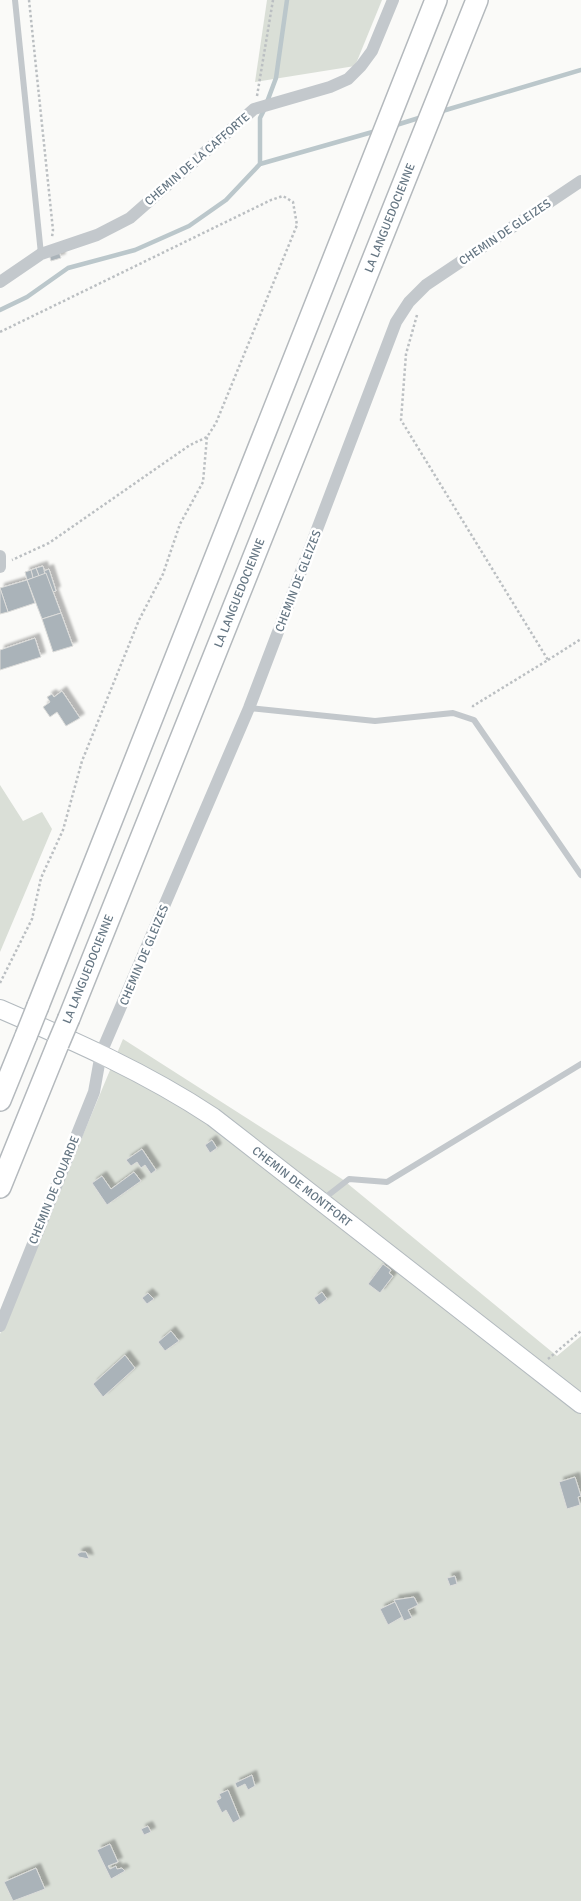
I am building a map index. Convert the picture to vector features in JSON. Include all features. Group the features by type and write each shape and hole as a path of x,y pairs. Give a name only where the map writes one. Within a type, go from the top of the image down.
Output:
{"highway":[{"path":"0,1100 377,144 436,0"},
{"name":"LA LANGUEDOCIENNE","path":"0,1187 477,0"}],"street":[{"name":"CHEMIN DE LA CAFFORTE","path":"0,282 45,252 97,235 130,218 254,109 348,79 372,51 393,0"},
{"name":"CHEMIN DE GLEIZES","path":"101,1053 249,708 396,322 409,302 426,285 581,181"},
{"name":"CHEMIN DE MONTFORT","path":"0,1009 101,1053 170,1089 213,1117 581,1404"},
{"name":"CHEMIN DE COUARDE","path":"0,1326 94,1092 101,1053"}],"lane":[{"path":"15,0 45,252"},
{"path":"249,708 375,722 453,713 474,720 581,875"},
{"path":"320,1200 348,1179 387,1182 581,1064"}],"path":[{"path":"29,0 53,230 45,252"},
{"path":"254,109 273,0"},
{"path":"0,332 271,200 284,196 293,202 298,225 216,424 207,437 203,482 180,524 164,574 139,620 85,753 62,830 41,878 32,919 0,983"},
{"path":"418,311 406,354 401,420 548,660"},
{"path":"1,563 49,543 190,444 207,437"},
{"path":"474,720 473,706 581,639"},
{"path":"537,1369 581,1331"}],"shaded area":[{"path":"267,0 382,0 355,66 255,82"},
{"path":"0,785 23,821 42,812 52,829 0,952"},
{"path":"123,1039 342,1179 557,1356 581,1336 581,1901 0,1901 0,1334"}],"building":[{"path":"59,251 61,258 51,261 49,254"},
{"path":"43,566 45,574 39,576 36,568"},
{"path":"36,568 39,576 33,578 31,570"},
{"path":"49,569 56,591 53,592 44,571"},
{"path":"31,570 33,578 27,580 25,572"},
{"path":"46,573 61,613 42,619 27,580"},
{"path":"27,580 35,603 8,612 0,588"},
{"path":"0,588 8,612 0,614"},
{"path":"61,613 73,646 53,652 42,619"},
{"path":"35,638 41,657 0,670 0,650"},
{"path":"62,691 80,718 66,726 57,712 50,717 43,707 50,702 47,697 52,694 54,697"},
{"path":"212,1140 217,1148 210,1153 205,1145"},
{"path":"142,1149 156,1170 151,1174 145,1165 141,1168 137,1162 131,1166 126,1160"},
{"path":"134,1172 141,1181 107,1205 92,1183 102,1176 111,1189"},
{"path":"383,1264 391,1270 389,1273 393,1276 380,1293 368,1284"},
{"path":"322,1292 327,1299 319,1305 314,1298"},
{"path":"148,1293 154,1299 147,1304 142,1298"},
{"path":"171,1331 179,1341 165,1351 158,1342"},
{"path":"125,1355 135,1368 103,1397 93,1384"},
{"path":"575,1477 581,1496 578,1497 580,1505 567,1509 559,1482"},
{"path":"86,1552 89,1559 79,1557 77,1554"},
{"path":"455,1576 457,1584 450,1586 447,1578"},
{"path":"414,1597 418,1605 408,1610 412,1618 404,1621 394,1600"},
{"path":"395,1602 402,1617 388,1625 380,1609"},
{"path":"252,1775 255,1786 248,1790 245,1784 237,1788 235,1783"},
{"path":"228,1790 240,1819 233,1823 226,1810 222,1813 216,1801 221,1798 219,1794"},
{"path":"148,1826 151,1832 144,1835 141,1829"},
{"path":"110,1844 118,1862 108,1866 110,1869 116,1866 117,1869 122,1868 125,1871 111,1879 97,1850"},
{"path":"36,1868 45,1889 13,1901 4,1882"}],"waterway":[{"path":"267,102 276,78 287,0"},
{"path":"439,112 581,70"},
{"path":"0,310 27,297 68,268 135,250 189,226 226,200 260,164 260,118 264,110"},
{"path":"393,126 422,117"},
{"path":"260,164 376,131"}]}
